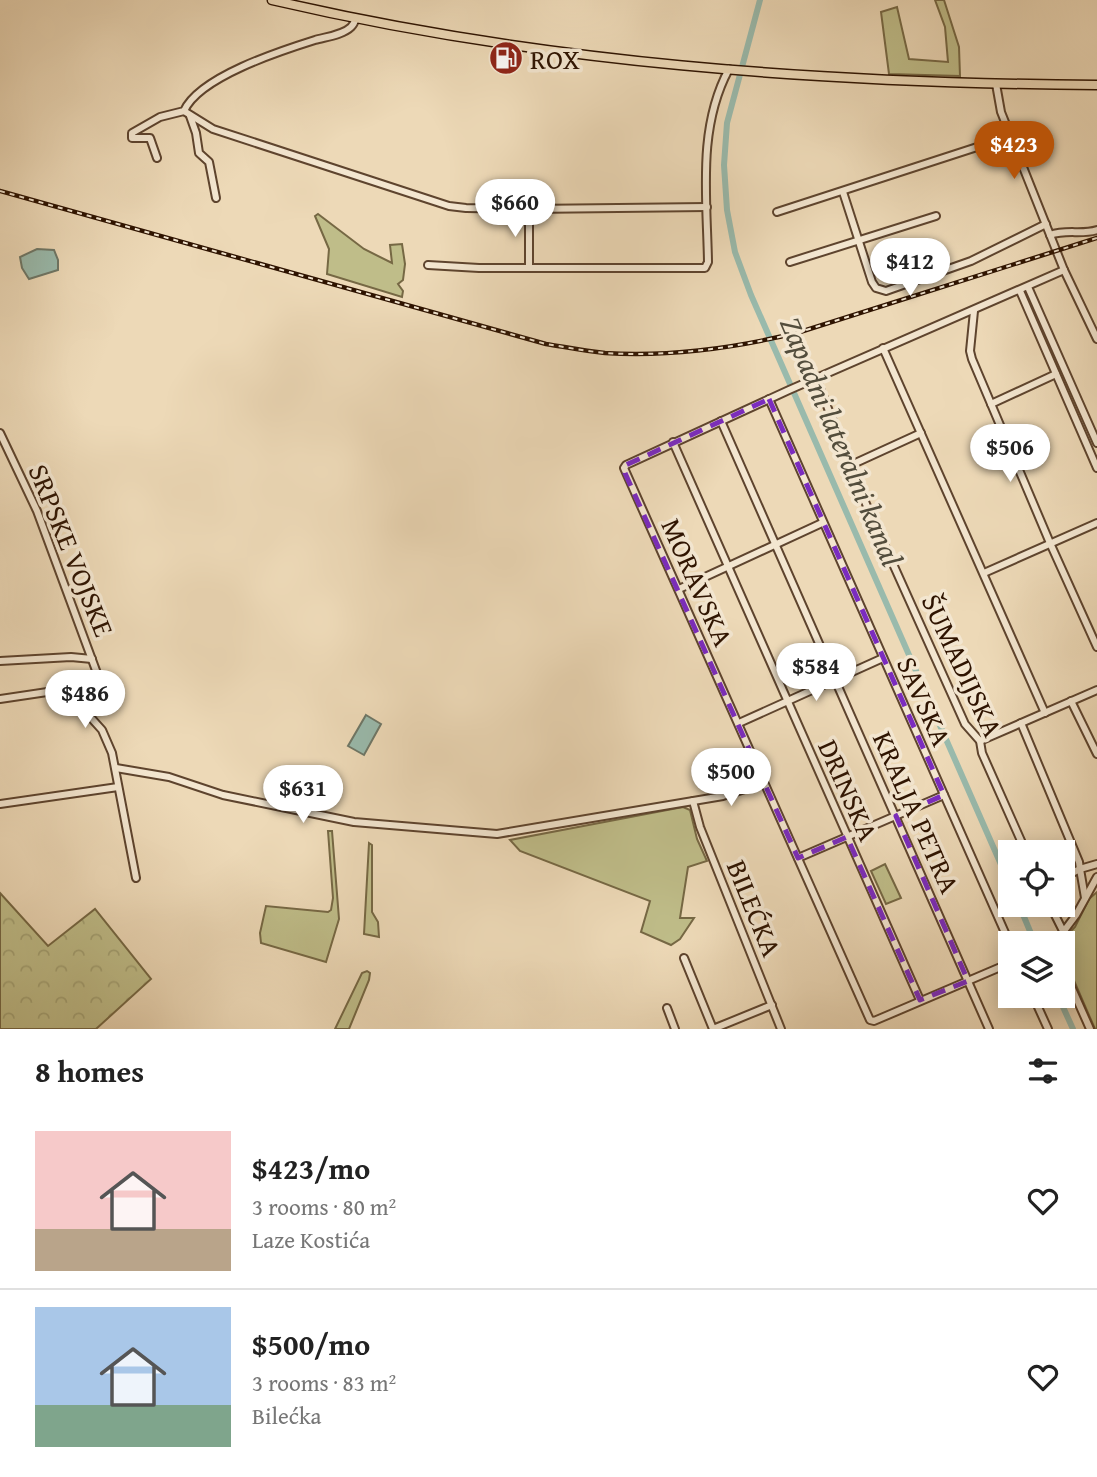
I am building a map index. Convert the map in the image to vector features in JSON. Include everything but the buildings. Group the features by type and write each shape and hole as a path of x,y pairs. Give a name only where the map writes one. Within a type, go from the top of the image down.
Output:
{"main road":[{"path":"272,0 356,18 522,47 631,61 883,80 1097,85"}],"street":[{"path":"216,198 209,162 199,153 196,133 187,114 188,101 225,75 281,51 347,30 356,18"},
{"path":"428,265 479,268 705,268 708,262 708,131 719,87 731,70"},
{"path":"996,84 998,101 1011,136 1065,270 1097,339"},
{"path":"156,159 150,138 132,138 132,133 160,117 187,114 213,129 449,205 466,208 528,209 708,207"},
{"path":"777,212 1011,136"},
{"path":"843,191 872,282 876,288 886,291 971,261 1046,224"},
{"path":"528,209 529,268"},
{"path":"790,262 858,243 936,216"},
{"path":"1050,234 1066,230 1083,233 1097,230"},
{"path":"673,442 1065,270"},
{"path":"1028,287 1097,443"},
{"path":"1020,291 1097,468"},
{"path":"974,311 971,351 1050,543 1097,647"},
{"name":"ŠUMADIJSKA","path":"883,348 1045,713"},
{"path":"991,404 1056,374"},
{"name":"ŠUMADIJSKA","path":"816,378 868,508 965,724 980,741 982,753 1021,840"},
{"name":"SAVSKA","path":"769,399 1004,931"},
{"name":"KRALJA PETRA","path":"721,421 989,1029"},
{"name":"SRPSKE VOJSKE","path":"0,433 37,510 101,684 65,689"},
{"path":"851,465 921,433"},
{"name":"MORAVSKA","path":"673,442 626,465 625,473 868,1016 874,1021 920,1000"},
{"name":"DRINSKA","path":"673,442 726,567 920,1000"},
{"path":"679,589 822,523"},
{"path":"984,573 1097,523"},
{"path":"0,661 71,657 92,659"},
{"path":"739,723 883,658"},
{"path":"0,699 65,689 102,730 116,768 136,878"},
{"path":"980,741 1097,690"},
{"path":"1071,701 1097,754"},
{"name":"ŠUMADIJSKA","path":"1021,723 1075,851 1085,899"},
{"path":"116,768 169,777 223,795 354,822 497,834 694,801 745,790 762,778"},
{"path":"0,804 118,787"},
{"path":"798,858 944,795"},
{"name":"BILEĆKA","path":"694,801 700,827 781,1029"},
{"path":"1075,872 1097,864"},
{"path":"1064,931 1097,877"},
{"path":"684,958 713,1029 772,1005"},
{"path":"920,1000 998,968"},
{"path":"1075,995 1090,1029"},
{"path":"667,1008 676,1029"},
{"path":"1038,1008 1048,1029"}],"highlighted area":[{"path":"769,399 944,795 896,816 968,981 920,1000 847,837 798,858 625,473 626,465"}],"green space":[{"path":"935,0 944,0 959,47 960,76 889,74 881,12 897,7 909,59 948,62 945,27"},
{"path":"318,214 364,249 392,263 390,245 402,244 405,264 403,280 398,284 403,291 402,297 327,274 329,249 315,216"},
{"path":"683,807 690,810 697,839 707,861 688,867 680,918 694,918 680,939 671,945 641,932 650,901 520,851 510,840"},
{"path":"328,831 332,831 339,919 326,962 261,943 260,933 266,906 328,912 331,910 333,898"},
{"path":"369,843 372,845 372,912 378,922 379,937 364,934"},
{"path":"885,864 901,898 886,904 871,871"},
{"path":"1097,892 1097,1029 1075,983 1075,931 1071,931 1089,899"},
{"path":"0,893 48,946 95,909 151,979 96,1029 0,1029"},
{"path":"362,973 370,973 369,980 349,1029 335,1029"}],"shaded area":[{"path":"37,249 54,250 58,270 29,279 22,268 20,257"},
{"path":"366,715 381,724 364,755 348,746"}],"waterway":[{"name":"Zapadni lateralni kanal","path":"760,0 727,123 724,165 727,210 735,252 751,295 998,858"},
{"name":"Zapadni lateralni kanal","path":"1024,917 1030,931"},
{"name":"Zapadni lateralni kanal","path":"1063,1008 1073,1029"}],"railway":[{"path":"0,191 546,344 605,353 679,352 776,338 1097,238"}],"place":[{"name":"ROX","path":"506,58"}]}
